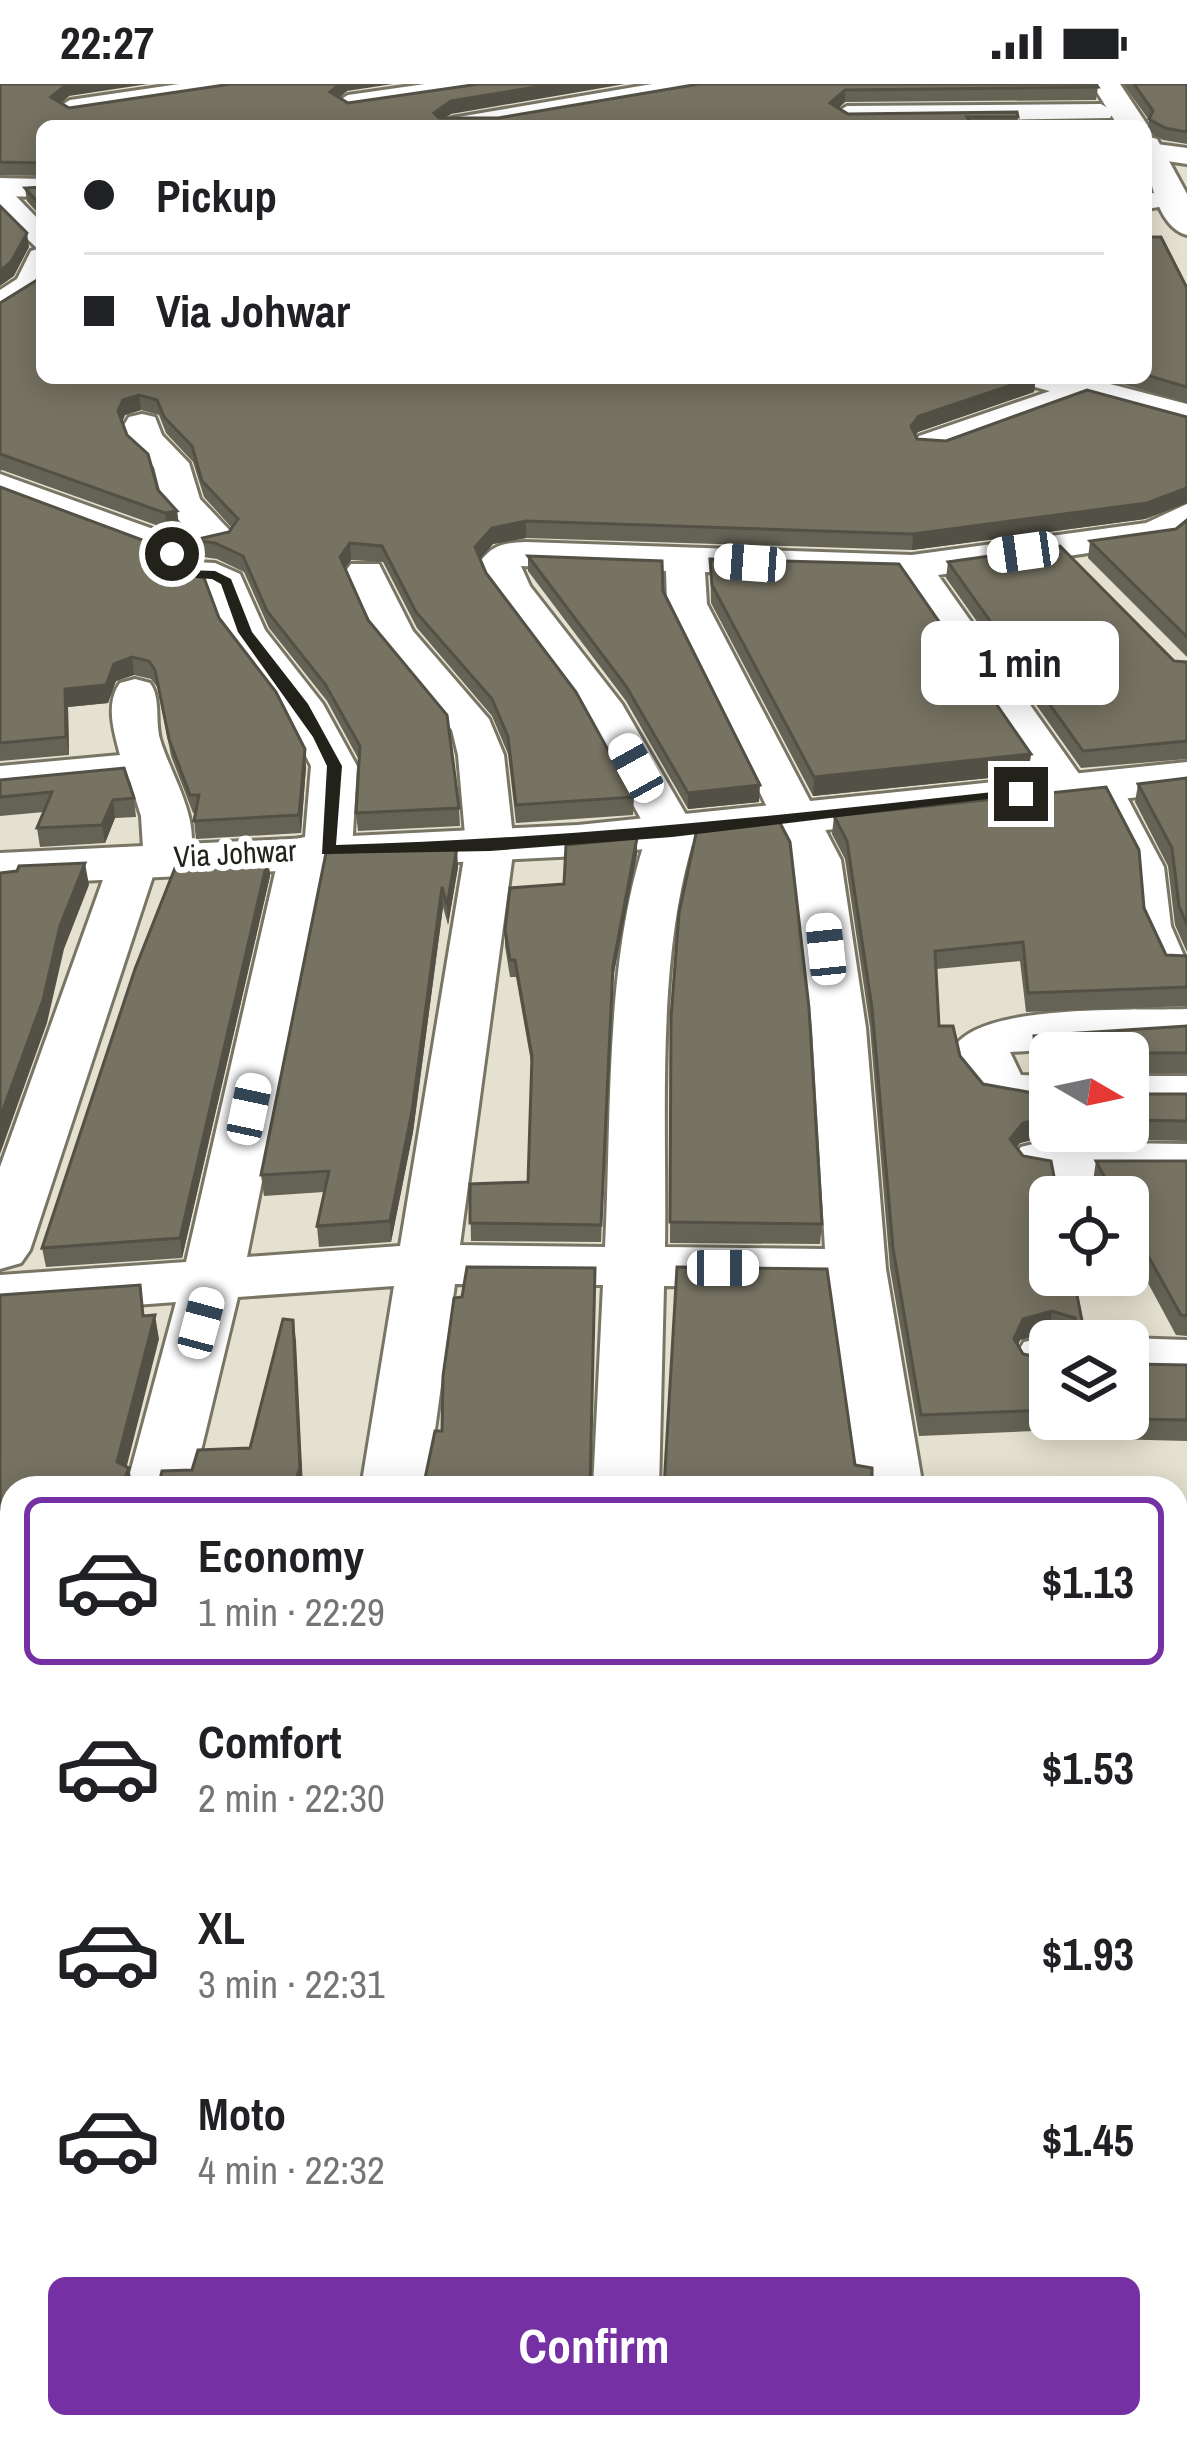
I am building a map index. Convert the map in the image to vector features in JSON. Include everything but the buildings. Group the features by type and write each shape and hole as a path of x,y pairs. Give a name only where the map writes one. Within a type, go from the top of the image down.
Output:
{"main road":[{"path":"1083,84 1105,107"},
{"path":"1152,164 1182,240"},
{"path":"0,192 36,188"},
{"path":"1152,205 1182,240"},
{"path":"1066,384 1187,416"},
{"name":"Via Johwar","path":"0,869 490,846 672,832 1187,777"}],"street":[{"path":"86,120 62,102 231,84"},
{"path":"489,120 599,114 697,84"},
{"path":"968,84 981,119"},
{"path":"378,120 340,98 460,85 513,116"},
{"path":"838,87 847,101 849,120 981,119 1105,107"},
{"path":"1152,144 1187,156"},
{"path":"0,158 36,183"},
{"path":"0,192 36,234"},
{"path":"0,305 30,284 36,270"},
{"path":"932,444 1084,389"},
{"path":"0,485 164,546 216,536 182,503 170,463 145,439 142,424"},
{"path":"626,1476 644,993 656,879 672,832 600,704 511,588 500,562 507,555 526,554 912,567 1068,554 1157,533 1187,515"},
{"path":"162,1476 334,766 301,704 245,632 226,582 215,575 183,574 164,546"},
{"path":"685,560 687,604 817,860 839,1028 856,1269 888,1476"},
{"path":"912,567 1087,786"},
{"path":"365,572 394,634 473,728 481,755 490,846 396,1476"},
{"path":"0,1250 150,859 171,834 161,796 146,766 132,708 135,692"},
{"path":"0,780 146,766"},
{"path":"1029,1090 997,1086 985,1074 982,1046 1006,1033 1187,1024"},
{"path":"1149,1093 1187,1093"},
{"path":"1042,1159 1187,1161"},
{"path":"0,1294 425,1264 856,1269"},
{"path":"1149,1360 1187,1361"}],"lane":[{"path":"1087,786 1152,868 1158,926 1177,967"}],"route":[{"path":"172,554 183,574 215,575 226,582 245,632 301,704 320,737 334,766 328,850 490,846 672,832 1021,794"}]}
